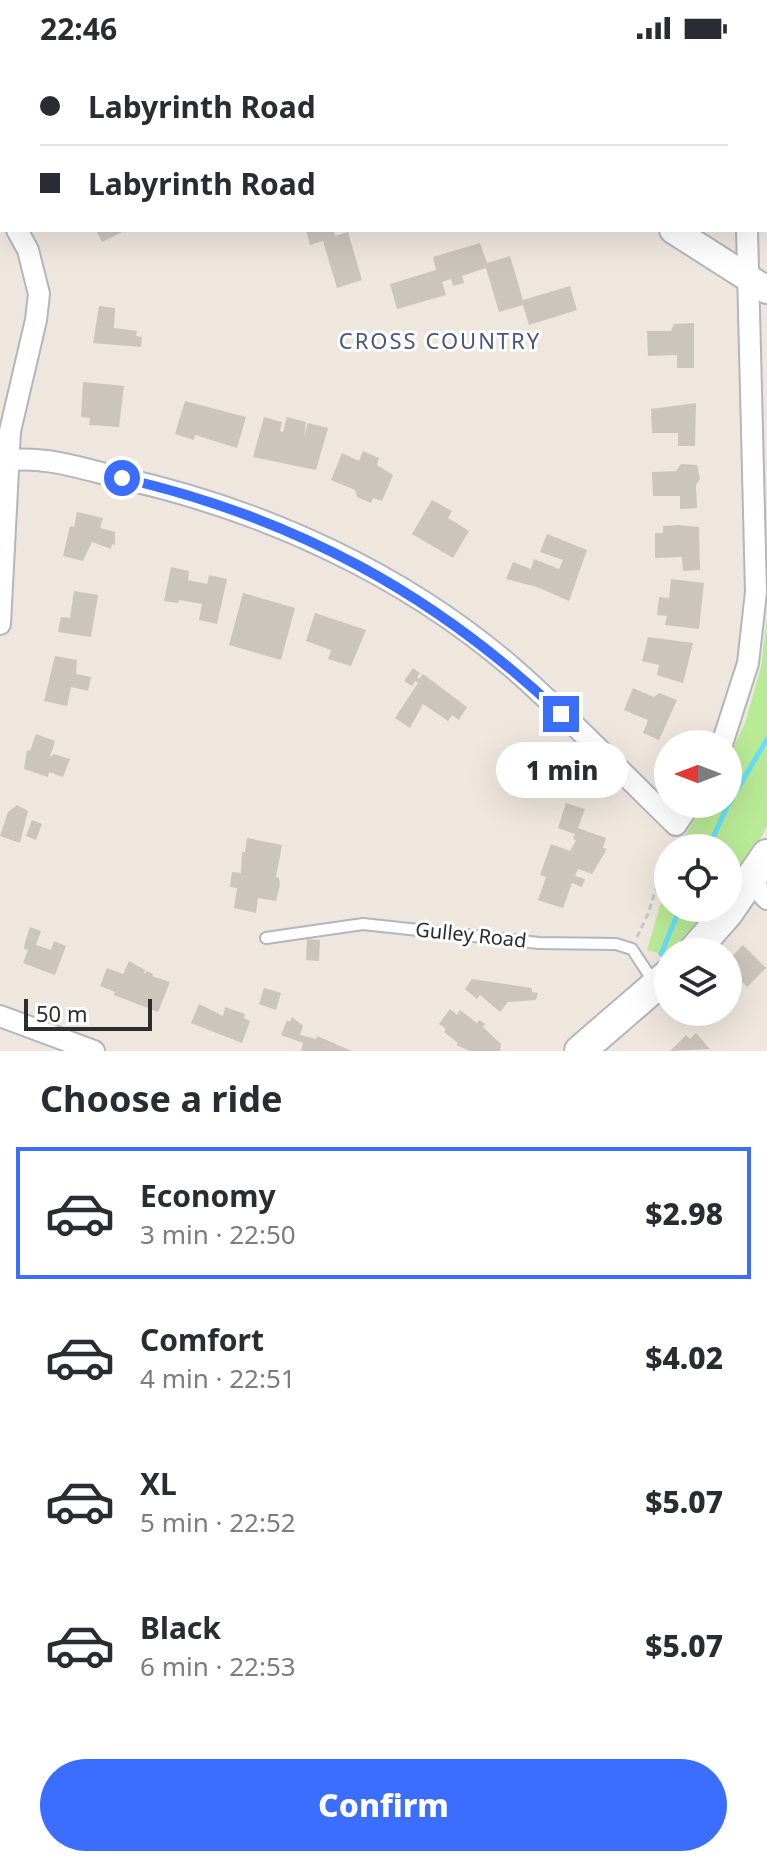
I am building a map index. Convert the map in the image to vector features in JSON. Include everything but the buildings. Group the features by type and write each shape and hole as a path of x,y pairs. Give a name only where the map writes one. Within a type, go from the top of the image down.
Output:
{"main road":[{"path":"708,938 759,890 767,855"},
{"path":"580,1051 654,987"}],"street":[{"path":"0,624 3,601 4,461 39,294 28,250 18,232"},
{"path":"676,232 758,284"},
{"path":"726,730 748,663 756,592 758,284 747,232"},
{"path":"4,461 70,466 201,499 293,533 374,573 449,619 515,670 654,804"},
{"path":"0,1016 94,1051"}],"lane":[{"name":"Gulley Road","path":"266,938 363,924 539,943 616,944 632,949"},
{"path":"632,949 654,972"}],"path":[{"path":"632,949 654,895"}],"green space":[{"path":"767,618 767,826 742,869 742,834 686,834 695,818 742,818 742,730 761,667"},
{"path":"655,922 697,922 682,938 654,938 654,952 647,950"}],"waterway":[{"path":"714,834 767,739"},
{"path":"668,938 674,922"}],"district":[{"name":"CROSS COUNTRY","path":"440,341"}],"route":[{"path":"122,478 246,514 355,562 449,619 515,670 561,714"}]}
